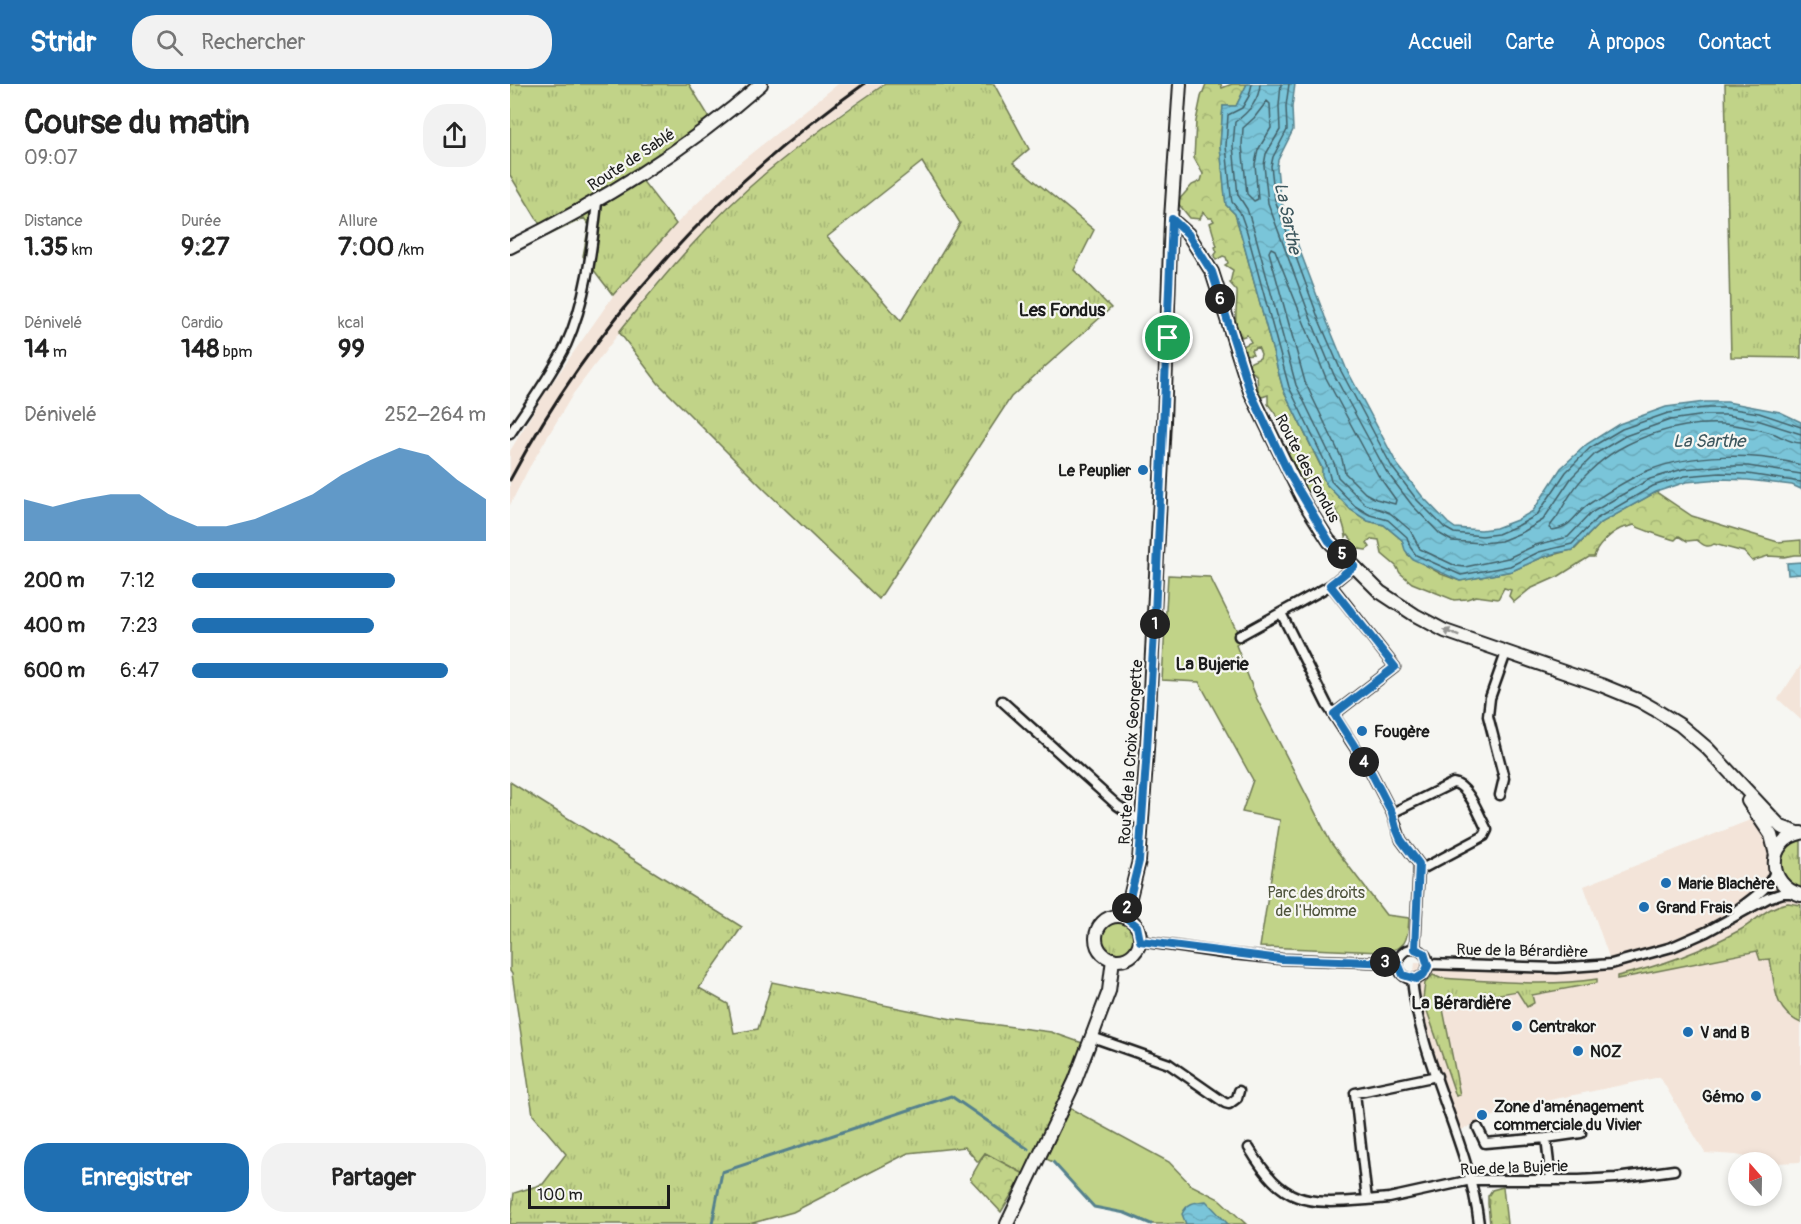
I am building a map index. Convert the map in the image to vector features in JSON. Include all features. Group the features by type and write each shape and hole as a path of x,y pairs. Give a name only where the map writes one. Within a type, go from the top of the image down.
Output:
{"street":[{"name":"Route de Sablé","path":"510,247 597,202 653,167 761,84"},
{"name":"Route de la Croix Georgette","path":"1125,917 1139,861 1142,822 1155,616 1180,84"},
{"path":"510,434 560,358 572,332 589,258 597,202"},
{"name":"Route des Fondus","path":"1172,219 1188,234 1212,272 1250,391 1288,472 1329,541 1380,592 1414,615 1445,631 1640,701 1687,730 1781,827 1800,833"},
{"path":"1239,636 1330,585 1354,566"},
{"path":"1330,585 1395,667 1334,714"},
{"path":"1281,613 1314,682 1371,772 1392,813 1401,840 1415,858 1420,870 1415,949"},
{"path":"1500,795 1504,778 1488,716 1490,698 1506,653"},
{"path":"1002,701 1117,805 1142,822"},
{"name":"Route des Fondus","path":"1730,772 1771,835 1776,855"},
{"path":"1392,813 1452,783 1457,783 1467,793 1487,830 1484,836 1420,870"},
{"path":"1798,894 1782,885 1775,870 1776,855 1784,842 1800,833"},
{"name":"Rue de la Bérardière","path":"1716,927 1762,890 1773,879 1775,870"},
{"name":"Rue de la Bérardière","path":"1428,964 1549,968 1605,965 1672,947 1716,927 1768,898 1783,893 1798,894"},
{"path":"1111,917 1125,917 1137,926 1140,941 1138,948 1128,958 1113,959 1104,955 1098,947 1096,933 1099,926 1111,917"},
{"path":"1140,941 1281,959 1398,963"},
{"path":"1415,949 1424,953 1428,964 1424,974 1412,979 1400,972 1398,963 1401,954 1415,949"},
{"path":"1007,1224 1075,1081 1109,992 1113,959"},
{"path":"1412,979 1418,1015 1471,1180 1479,1224"},
{"path":"1092,1037 1169,1064 1225,1104 1234,1101 1239,1091"},
{"path":"1367,1200 1355,1093 1437,1076"},
{"path":"1478,1128 1485,1143 1581,1133"},
{"path":"1546,1138 1551,1180"},
{"name":"Rue de la Bujerie","path":"1249,1148 1263,1172 1280,1188 1300,1199 1330,1203 1389,1198 1471,1180 1616,1178 1674,1170"}],"shaded area":[{"path":"838,84 885,84 844,111 713,223 652,289 573,394 510,505 510,451 543,396 613,296 676,224 733,168"},
{"path":"1801,665 1801,720 1778,699"},
{"name":"Zone d'aménagement commerciale du Vivier","path":"1763,812 1777,832 1786,839 1801,833 1801,1162 1782,1163 1782,1152 1705,1153 1660,1077 1507,1109 1507,1114 1494,1116 1456,1132 1437,1076 1413,979 1415,963 1532,967 1611,963 1584,886 1750,820"}],"green space":[{"path":"510,84 689,84 713,123 641,179 676,224 613,295 583,256 589,225 584,218 547,236 510,175"},
{"path":"885,84 994,84 1029,149 1013,163 1094,230 1074,270 1111,308 1011,397 879,599 658,383 619,332 689,248 747,189 840,115","holes":["922,162 960,223 901,321 827,237"]},
{"path":"1206,84 1221,84 1222,88 1232,84 1247,84 1236,106 1223,106 1220,146 1226,205 1235,214 1283,389 1322,469 1326,484 1351,510 1368,521 1384,525 1402,540 1408,555 1441,574 1460,581 1512,571 1541,558 1575,549 1599,524 1656,492 1692,516 1778,542 1801,540 1801,555 1768,556 1752,561 1744,552 1714,544 1707,546 1697,540 1687,541 1679,536 1675,540 1634,525 1621,528 1612,534 1601,545 1594,557 1589,557 1559,576 1530,589 1514,602 1509,596 1511,590 1504,588 1498,599 1476,596 1454,600 1412,583 1382,554 1379,540 1372,539 1367,543 1370,547 1366,550 1359,549 1356,552 1350,542 1352,540 1348,535 1346,537 1344,525 1335,510 1321,501 1316,494 1303,489 1303,485 1309,481 1307,478 1301,481 1295,475 1288,453 1295,449 1292,445 1283,449 1292,442 1290,432 1279,422 1268,404 1268,395 1262,397 1258,390 1257,376 1246,366 1260,358 1261,354 1258,347 1251,350 1253,354 1244,355 1241,347 1251,342 1247,335 1242,337 1237,328 1237,291 1230,283 1233,270 1225,265 1228,263 1226,257 1223,256 1216,260 1214,256 1217,246 1210,223 1214,221 1203,212 1200,219 1190,218 1177,202 1192,185 1201,181 1203,174 1194,158 1196,121"},
{"path":"1725,84 1801,84 1801,358 1731,357"},
{"name":"Parc des droits de l'Homme","path":"1168,575 1210,577 1242,641 1236,645 1257,699 1331,843 1386,915 1409,918 1408,933 1401,946 1381,952 1260,947 1280,820 1242,812 1253,780 1199,682 1162,680"},
{"path":"510,782 742,927 699,988 728,1004 734,1033 758,1029 772,982 952,1019 1051,1032 1088,1045 1030,1177 985,1153 978,1162 965,1147 908,1153 793,1212 749,1224 510,1224 514,1193 543,1184 566,1154 533,1115 510,971"},
{"path":"1801,839 1801,889 1786,879 1782,864 1787,849"},
{"path":"1788,903 1801,905 1801,1023 1785,1012 1780,1004 1770,959 1760,960 1757,951 1617,979 1617,976 1695,952 1740,930 1769,910"},
{"path":"1118,921 1130,926 1135,938 1130,950 1118,955 1106,950 1101,938 1106,926"},
{"path":"1433,975 1440,978 1519,983 1558,983 1597,979 1597,983 1532,995 1534,1003 1527,1007 1517,991 1442,1004 1460,1095 1456,1096 1423,999 1425,983"},
{"path":"1064,1105 1169,1162 1191,1185 1219,1199 1246,1224 1151,1224 1125,1213 1094,1207 1053,1162 1040,1156"},
{"path":"985,1153 1024,1174 1001,1212 970,1179"},
{"path":"1503,1187 1507,1224 1490,1224 1488,1196 1492,1190"}],"water":[{"name":"La Sarthe","path":"1247,84 1295,84 1292,107 1293,130 1278,160 1277,167 1280,198 1346,368 1397,464 1422,496 1448,523 1455,528 1481,530 1496,528 1517,520 1533,511 1561,468 1587,444 1619,424 1666,407 1705,402 1727,402 1780,412 1801,422 1801,489 1792,485 1748,480 1721,479 1686,482 1656,492 1599,524 1573,550 1541,558 1512,571 1460,581 1412,559 1405,550 1402,540 1384,525 1368,521 1351,510 1326,484 1322,468 1283,389 1235,214 1226,205 1220,146 1223,106 1236,106"},
{"path":"1801,562 1801,574 1788,575 1787,563"},
{"path":"1206,1201 1228,1224 1186,1224 1182,1214 1186,1207"}],"waterway":[{"path":"712,1224 722,1172 951,1096 1028,1149"},
{"path":"1053,1162 1094,1207 1125,1213 1151,1224"}],"railway":[{"path":"510,480 543,422 580,366 620,312 664,261 759,167 810,124 864,84"}],"place":[{"name":"Le Peuplier","path":"1143,470"},
{"name":"Fougère","path":"1362,731"},
{"name":"Marie Blachère","path":"1666,883"},
{"name":"Grand Frais","path":"1644,907"},
{"name":"Centrakor","path":"1517,1026"},
{"name":"V and B","path":"1688,1032"},
{"name":"NOZ","path":"1578,1051"},
{"name":"Gémo","path":"1756,1096"},
{"name":"Zone d'aménagement commerciale du Vivier","path":"1482,1115"}],"district":[{"name":"Les Fondus","path":"1062,310"},
{"name":"La Bujerie","path":"1212,664"},
{"name":"La Bérardière","path":"1461,1003"}],"route":[{"path":"1172,219 1188,234 1212,272 1250,391 1288,472 1329,541 1354,566 1330,585 1395,667 1334,714 1371,772 1392,813 1401,840 1419,864 1415,949 1424,953 1428,966 1424,974 1416,979 1403,975 1398,963 1281,959 1140,941 1137,926 1125,917 1139,861 1155,616 1168,338 1172,219"}]}
